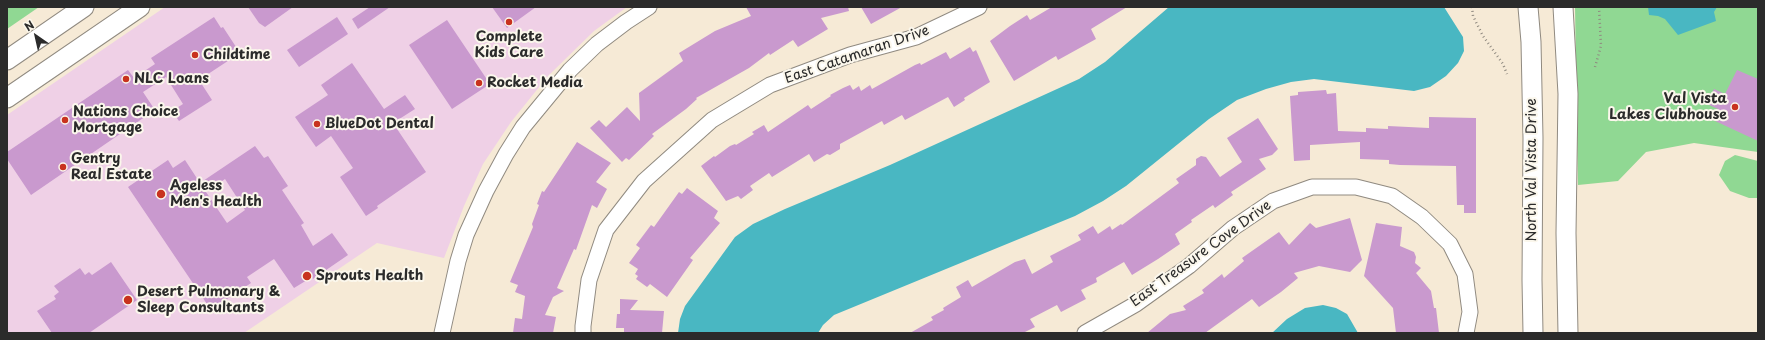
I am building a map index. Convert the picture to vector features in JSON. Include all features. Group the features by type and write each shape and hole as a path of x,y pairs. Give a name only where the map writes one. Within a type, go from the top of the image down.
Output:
{"main road":[{"path":"7,60 84,7"},
{"path":"7,98 140,7"},
{"name":"North Val Vista Drive","path":"1528,7 1531,42 1533,138 1533,333"},
{"path":"1563,7 1568,94 1566,233 1568,333"}],"street":[{"path":"442,333 458,261 466,235 486,191 523,127 570,70 603,40 626,22 649,7"},
{"name":"East Catamaran Drive","path":"583,333 589,280 606,230 644,181 712,120 770,85 850,55 916,37 975,7"},
{"name":"East Treasure Cove Drive","path":"1085,333 1136,304 1189,266 1233,228 1273,201 1312,187 1356,187 1392,196 1422,217 1450,244 1465,274 1470,312 1466,333"}],"path":[{"path":"1472,7 1473,16 1483,36 1503,64 1507,74"},
{"path":"1595,68 1601,46 1599,7"}],"shaded area":[{"path":"165,7 627,7 594,31 548,76 511,122 483,164 464,206 444,258 377,243 244,333 7,333 7,115"}],"green space":[{"path":"7,7 39,7 7,29"},
{"path":"1575,7 1758,7 1758,152 1694,143 1646,152 1618,181 1578,185"},
{"path":"1735,155 1758,161 1758,198 1749,198 1730,191 1719,175 1725,161"}],"water":[{"path":"1169,7 1444,7 1463,37 1464,51 1458,63 1446,76 1430,87 1414,91 1314,79 1291,82 1266,89 1237,100 1209,119 1126,186 1103,201 1075,216 834,315 823,325 818,333 678,333 680,319 685,306 735,237 753,224 890,165 1079,79 1105,62"},
{"path":"1648,7 1717,7 1714,12 1716,21 1678,35 1665,19 1658,16 1649,15"},
{"path":"1323,305 1336,308 1347,314 1358,333 1272,333 1287,319 1305,308"}],"building":[{"path":"248,7 293,7 265,27 259,23"},
{"path":"370,7 390,7 358,29 352,19"},
{"name":"Complete Kids Care","path":"492,7 536,7 507,28"},
{"path":"746,7 848,7 849,11 821,18 828,29 798,47 793,40 770,55 769,53 749,68 696,98 697,99 686,109 652,134 654,136 629,160 626,158 622,162 590,128 599,120 606,127 627,107 640,121 639,93 683,61 679,53 715,31 751,16"},
{"path":"861,7 902,7 871,24"},
{"path":"1052,7 1127,7 1091,29 1096,39 1058,60 1056,56 1014,81 990,41 1027,15 1030,20"},
{"path":"214,17 221,28 223,27 240,53 199,80 212,100 179,121 172,111 183,104 166,77 143,92 155,110 31,195 7,159 7,152 128,70 134,78 155,64 151,58"},
{"path":"337,17 348,34 299,67 287,50"},
{"path":"447,20 490,84 452,109 409,45"},
{"path":"970,47 973,52 976,50 990,82 964,98 965,100 954,107 948,97 905,120 902,115 884,125 882,121 840,144 840,149 830,155 827,154 814,162 809,154 772,177 769,173 750,186 753,190 741,199 738,196 726,201 701,166 730,146 736,145 754,134 752,132 764,125 768,132 808,105 811,109 831,96 830,95 843,88 850,85 853,90 859,86 861,91 870,85 872,89 915,65 920,63 921,65 946,52 950,59"},
{"path":"352,63 384,109 405,95 415,109 393,123 426,172 377,206 378,208 366,216 340,177 353,168 331,136 316,147 295,117 328,95 321,85"},
{"name":"Val Vista Lakes Clubhouse","path":"1737,70 1758,79 1758,141 1713,120 1718,109 1707,104 1714,89 1725,94"},
{"path":"1326,90 1327,94 1336,93 1338,131 1366,132 1366,128 1388,129 1388,126 1429,128 1429,117 1476,118 1476,213 1464,213 1464,205 1457,205 1456,166 1400,165 1389,164 1389,160 1360,159 1360,142 1310,145 1310,160 1294,161 1290,96 1298,95 1298,92"},
{"path":"1258,118 1278,149 1272,155 1259,159 1266,169 1231,192 1233,195 1215,208 1213,205 1191,220 1192,222 1175,234 1180,244 1158,259 1132,275 1124,262 1096,278 1097,282 1081,290 1086,299 1061,312 1057,305 1030,319 1035,327 1023,333 910,333 933,320 931,317 944,310 943,308 961,297 956,287 968,280 972,287 1015,262 1025,259 1032,274 1053,262 1050,256 1081,240 1078,235 1093,226 1098,234 1110,226 1112,230 1121,224 1122,225 1179,183 1176,179 1196,165 1196,159 1201,156 1206,157 1220,177 1242,162 1227,138"},
{"path":"577,142 611,163 596,182 607,189 597,208 592,205 576,250 574,249 557,288 564,291 553,297 545,315 556,317 553,333 513,333 515,318 522,319 525,296 515,292 518,285 510,282 533,227 532,224 539,205 537,204 542,191 544,192"},
{"path":"255,146 264,158 268,156 288,186 282,190 304,223 301,225 313,246 332,233 348,255 313,279 312,277 294,288 274,259 247,277 251,283 211,310 128,187 168,160 173,168 185,160 200,183","holes":["225,179 245,210 227,223 206,192"]},
{"path":"687,188 718,211 714,218 720,223 690,258 693,260 667,297 650,284 647,287 636,279 638,276 635,274 638,269 629,263 640,248 636,245 651,225 654,227 679,192 682,194"},
{"path":"1350,218 1362,260 1350,272 1319,266 1294,273 1298,278 1259,307 1252,299 1205,333 1147,333 1170,314 1186,310 1183,306 1204,293 1202,290 1222,274 1224,278 1244,261 1242,258 1279,232 1289,245 1310,223 1316,228"},
{"path":"1376,223 1402,227 1400,246 1414,252 1416,257 1415,263 1421,268 1416,273 1431,291 1434,308 1436,308 1439,333 1396,333 1393,308 1364,276"},
{"path":"111,262 137,300 89,333 52,333 37,311 56,299 54,296 59,292 54,286 80,268 85,275 89,272 92,275"},
{"path":"620,299 638,300 630,310 664,311 662,333 624,333 624,328 616,328 617,314 620,314"}],"place":[{"name":"Complete Kids Care","path":"509,22"},
{"name":"Childtime","path":"195,55"},
{"name":"NLC Loans","path":"126,79"},
{"name":"Rocket Media","path":"479,83"},
{"name":"Val Vista Lakes Clubhouse","path":"1735,107"},
{"name":"Nations Choice Mortgage","path":"65,120"},
{"name":"BlueDot Dental","path":"317,124"},
{"name":"Gentry Real Estate","path":"63,167"},
{"name":"Ageless Men's Health","path":"161,194"},
{"name":"Sprouts Health","path":"307,276"},
{"name":"Desert Pulmonary & Sleep Consultants","path":"128,300"}]}
